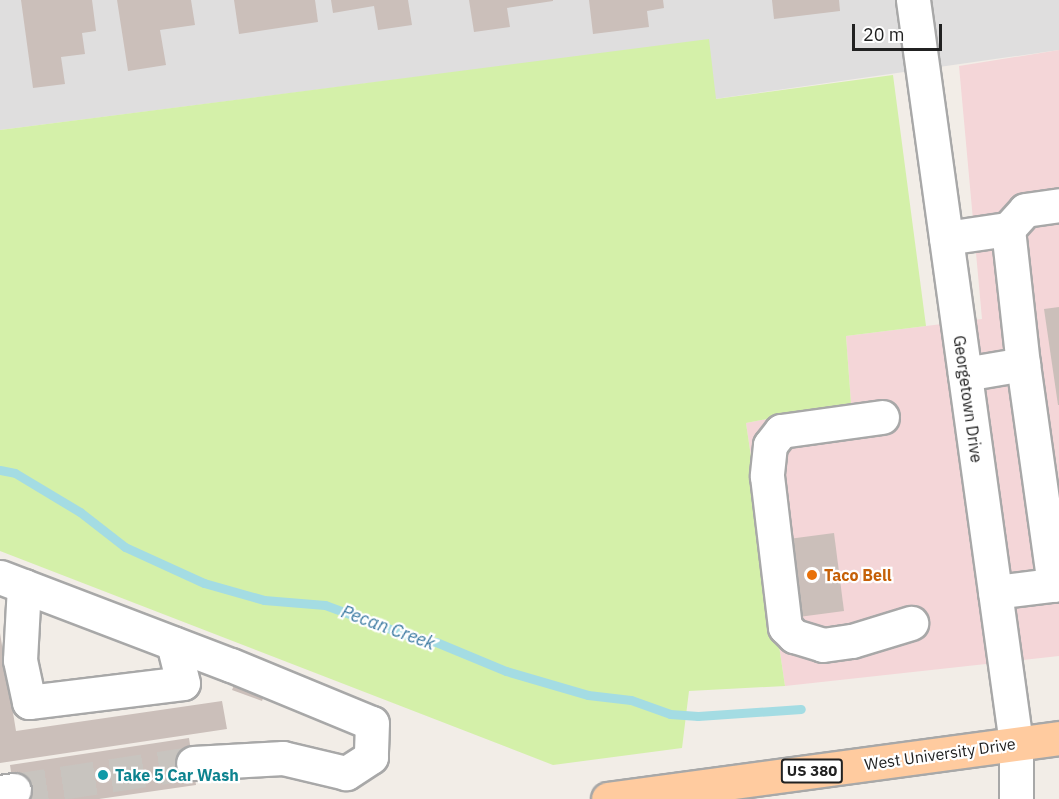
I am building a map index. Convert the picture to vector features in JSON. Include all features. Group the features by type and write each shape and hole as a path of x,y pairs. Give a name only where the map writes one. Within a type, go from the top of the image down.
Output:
{"main road":[{"name":"West University Drive","path":"608,799 1059,738"}],"street":[{"name":"Georgetown Drive","path":"913,0 1016,743 1016,799"},
{"path":"946,238 1008,230 1025,210 1059,205"},
{"path":"995,592 1057,585 1023,364 1008,230"},
{"path":"965,374 1023,364"},
{"path":"882,417 781,431 770,445 768,476 785,627 794,636 823,645 852,640 911,623"},
{"path":"173,643 183,683 29,702 20,660 12,581 231,665 372,723 371,757 346,773 283,758 193,763"}],"shaded area":[{"path":"0,0 1059,0 1059,50 715,99 708,40 0,130"},
{"path":"1059,50 1059,656 785,686 746,423 851,403 846,336 982,319 959,66"}],"green space":[{"path":"709,39 716,99 893,75 926,326 846,336 851,403 746,423 785,686 689,691 682,748 553,765 0,551 0,130"}],"building":[{"path":"21,0 92,0 96,31 82,33 85,54 61,57 65,84 33,88"},
{"path":"117,0 191,0 195,25 160,30 166,65 128,71"},
{"path":"234,0 315,0 318,22 239,34"},
{"path":"331,0 408,0 412,25 378,30 374,6 333,13"},
{"path":"469,0 553,1 507,8 510,27 474,32"},
{"path":"589,0 663,0 664,8 647,11 649,27 593,34"},
{"path":"772,0 839,0 840,11 774,19"},
{"path":"1059,307 1059,405 1058,405 1044,309"},
{"name":"Taco Bell","path":"834,533 844,611 791,618 781,540"},
{"path":"0,633 16,731 222,701 227,729 0,763"},
{"path":"247,655 276,666 262,701 232,690"},
{"name":"Take 5 Car Wash","path":"189,738 196,785 99,799 15,799 10,765"}],"waterway":[{"name":"Pecan Creek","path":"0,470 15,473 80,512 125,547 204,583 264,600 325,605 420,640 436,642 506,671 588,695 631,700 670,714 698,716 801,709"}],"tunnel":[{"path":"14,790 193,763"}],"place":[{"name":"Taco Bell","path":"812,575"},
{"name":"Take 5 Car Wash","path":"103,775"}]}
